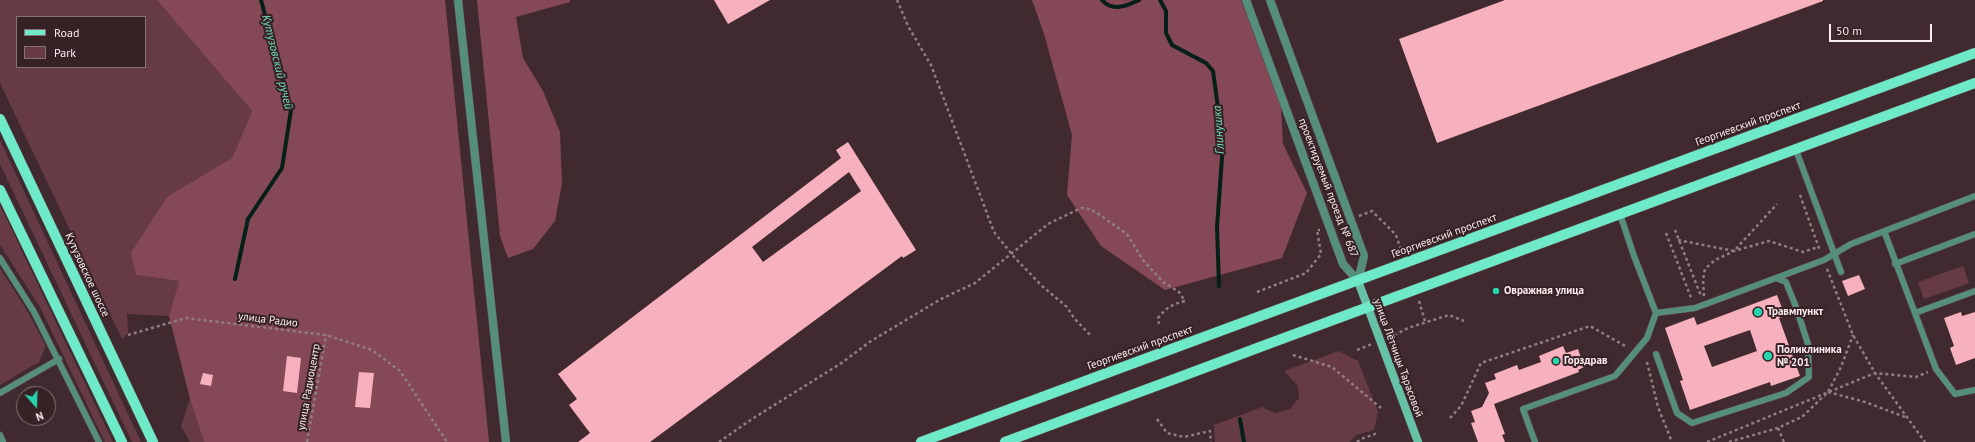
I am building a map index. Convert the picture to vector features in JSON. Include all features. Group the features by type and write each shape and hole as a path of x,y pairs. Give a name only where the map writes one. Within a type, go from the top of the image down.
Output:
{"main road":[{"name":"Георгиевский проспект","path":"921,442 1975,53"},
{"path":"1005,442 1975,83"},
{"name":"Кутузовское шоссе","path":"0,119 153,442"},
{"path":"0,190 122,442"},
{"name":"улица Лётчицы Тарасовой","path":"1358,281 1418,442"}],"street":[{"path":"458,0 506,442"},
{"name":"проектируемый проезд № 687","path":"1246,0 1343,264 1358,281"},
{"name":"проектируемый проезд № 687","path":"1270,0 1364,256 1358,281"}],"lane":[{"path":"1796,150 1841,272"},
{"path":"1656,313 1695,308 1824,260 1851,244 1975,197"},
{"path":"1535,442 1523,409 1615,376 1647,338 1656,313 1620,214"},
{"path":"1884,232 1936,369 1955,394 1975,390"},
{"path":"1895,264 1975,234"},
{"path":"0,258 34,312 59,359 99,442"},
{"path":"1656,354 1678,413 1692,423 1786,393 1809,377 1808,344 1786,282 1776,278"},
{"path":"1915,313 1975,291"},
{"path":"0,392 59,359"},
{"path":"0,435 3,442"}],"path":[{"path":"897,0 908,26 932,64 994,232 1042,286 1067,307 1074,318 1091,336"},
{"path":"1800,195 1818,247 1854,335 1875,373 1925,442"},
{"path":"1734,251 1777,204"},
{"path":"719,442 752,419 840,364 871,341 941,299 975,283 1048,224 1081,208 1089,209 1113,223 1127,234 1143,260 1163,282 1179,292 1185,301 1170,305 1166,308 1158,318 1159,324"},
{"path":"1675,230 1696,284"},
{"path":"1666,233 1688,287"},
{"path":"1678,240 1734,251"},
{"path":"1704,304 1703,280 1705,269 1715,260 1734,251 1769,240 1803,252 1818,247 1829,240"},
{"path":"1357,350 1397,335 1408,328 1449,315 1464,320"},
{"name":"улица Радио","path":"128,335 186,318 326,335 372,350 400,371 447,442"},
{"path":"1450,418 1461,406 1481,363 1590,326 1646,358 1658,407 1672,442"},
{"name":"улица Радиоцентр","path":"307,442 326,335"},
{"path":"1729,442 1778,428 1802,417 1828,392 1841,367 1854,335"},
{"path":"1294,355 1332,367 1380,408"},
{"path":"1707,442 1875,373 1916,377 1936,369"},
{"path":"1828,392 1865,402 1906,417"},
{"path":"1157,419 1166,433 1184,437 1210,431 1211,442"},
{"path":"1778,428 1784,442"},
{"path":"1357,442 1361,438 1378,433"}],"green space":[{"path":"0,0 157,0 252,111 232,158 202,177 136,275 179,281 169,316 127,314 128,333 122,339 0,83"},
{"path":"0,140 141,442 132,442 0,164"},
{"path":"0,205 113,442 105,442 40,307 0,245"},
{"path":"1963,266 1969,283 1924,299 1918,282"},
{"path":"0,268 29,314 46,346 39,362 0,385"},
{"path":"1339,351 1358,361 1378,412 1374,430 1356,435 1350,442 1215,442 1214,425 1262,407 1275,413 1290,409 1299,398 1298,386 1284,371"},
{"path":"190,399 204,442 190,442 181,426"}],"shaded area":[{"path":"157,0 445,0 489,442 204,442 190,399 169,316 179,281 136,275 131,253 167,197 232,158 252,111"},
{"path":"477,0 570,0 570,2 516,17 523,58 543,91 560,132 562,184 555,221 533,249 508,258 500,236"},
{"path":"1032,0 1241,0 1281,107 1283,144 1307,193 1282,258 1165,290 1101,246 1067,195 1072,135 1044,34"}],"building":[{"path":"714,0 770,0 728,24"},
{"path":"1505,0 1823,1 1437,143 1399,39"},
{"path":"848,142 916,250 903,258 902,256 650,442 578,442 590,433 569,405 577,399 558,374 841,158 836,150","holes":["849,172 861,191 763,262 752,247"]},
{"path":"1859,275 1865,289 1848,296 1842,281"},
{"name":"Поликлиника № 201","path":"1777,295 1785,316 1779,318 1800,376 1771,386 1770,382 1690,410 1680,381 1683,380 1665,328 1694,317 1697,325","holes":["1750,330 1757,351 1712,367 1704,346"]},
{"path":"1961,312 1962,316 1975,312 1975,358 1956,365 1950,348 1954,346 1944,318"},
{"path":"1563,346 1566,353 1578,349 1584,367 1578,370 1579,372 1494,404 1505,434 1502,435 1505,442 1478,442 1471,423 1475,422 1471,411 1482,407 1489,393 1485,383 1496,379 1494,374 1517,365 1519,370 1541,362 1539,356"},
{"path":"287,356 301,358 297,393 283,391"},
{"path":"359,372 374,373 370,408 355,407"},
{"path":"203,373 213,375 211,386 200,384"}],"waterway":[{"name":"Кутузовский ручей","path":"235,279 248,219 282,168 291,110 261,0"},
{"name":"Глинушка","path":"1102,0 1106,4 1115,7 1125,6 1139,0"},
{"name":"Глинушка","path":"1160,0 1166,11 1166,33 1172,45 1206,63 1213,71 1223,144 1217,227 1219,286"},
{"name":"Глинушка","path":"1240,419 1244,442"}],"place":[{"name":"Овражная улица","path":"1496,291"},
{"name":"Травмпункт","path":"1758,312"},
{"name":"Поликлиника № 201","path":"1768,356"},
{"name":"Горздрав","path":"1556,361"}]}
